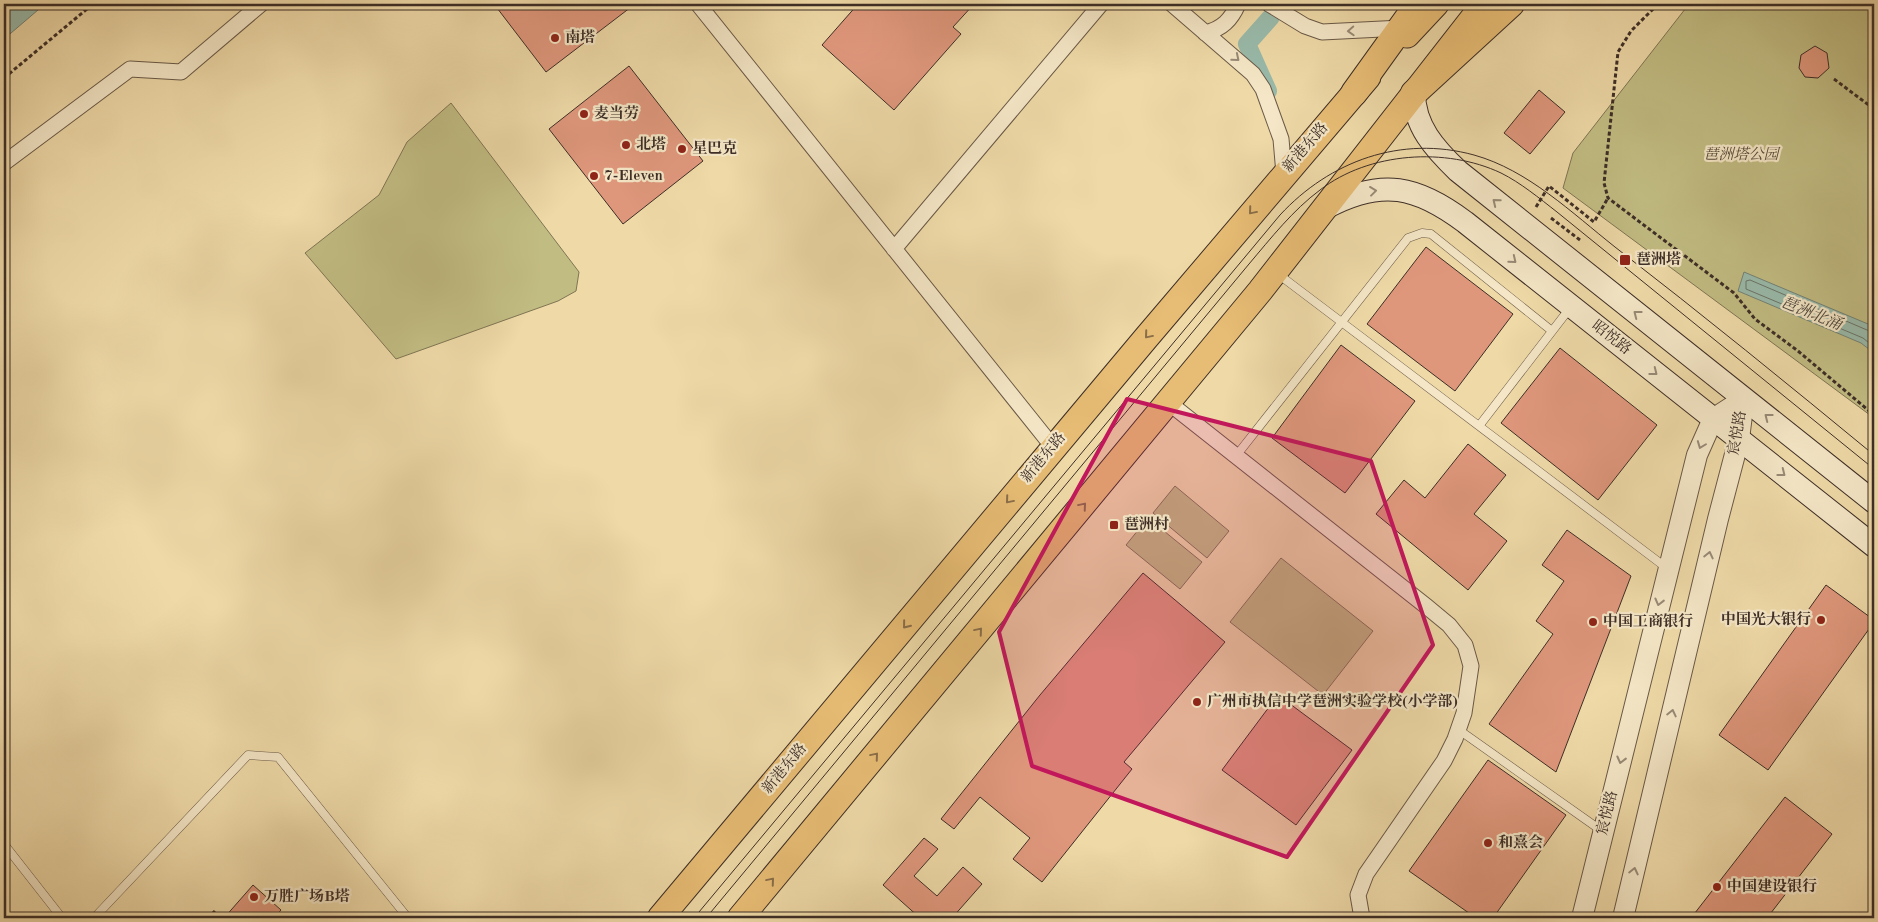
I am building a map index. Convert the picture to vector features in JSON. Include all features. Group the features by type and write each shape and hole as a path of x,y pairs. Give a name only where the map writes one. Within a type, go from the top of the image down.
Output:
{"highway":[{"path":"1414,93 1510,4"},
{"path":"1354,92 1408,18"}],"main road":[{"path":"1408,18 1436,4"},
{"path":"740,918 1276,272 1484,4"},
{"name":"新港东路","path":"660,918 1053,447 1354,92"},
{"path":"1414,93 1414,106 1421,127 1445,158 1458,171 1874,502"},
{"name":"昭悦路","path":"1327,207 1346,197 1367,192 1392,189 1424,195 1465,222 1874,546"}],"street":[{"path":"4,162 130,69 182,72 261,4"},
{"path":"698,4 1053,447"},
{"path":"894,249 1101,4"},
{"path":"1172,4 1253,74 1263,89 1281,139 1284,174"},
{"path":"1205,33 1216,30 1228,22 1238,4"},
{"path":"1269,4 1305,26 1322,32 1408,18"},
{"name":"宸悦路","path":"1582,918 1697,455 1713,419 1744,399"},
{"name":"宸悦路","path":"1623,918 1718,519 1739,439 1744,399"},
{"path":"1169,403 1449,625 1465,645 1471,666 1467,696 1459,730 1430,784 1366,874 1358,895 1359,912 1362,918"}],"lane":[{"path":"1236,456 1408,238 1422,233 1431,234 1552,331"},
{"path":"1276,272 1668,568"},
{"path":"1478,426 1571,306"},
{"path":"1459,730 1603,831"},
{"path":"94,918 248,755 265,755 278,757 408,918"},
{"path":"4,844 62,918"}],"path":[{"path":"4,78 93,4"},
{"path":"1658,4 1632,31 1618,52 1604,182 1608,198 1734,293 1755,319 1798,351 1874,415"},
{"path":"1834,78 1874,109"},
{"path":"1542,211 1535,206 1549,186 1594,222 1608,198"},
{"path":"1550,217 1580,240"},
{"path":"208,918 215,911"}],"highlighted area":[{"path":"1127,399 1371,461 1433,645 1287,857 1032,766 999,632"}],"green space":[{"name":"琶洲塔公园","path":"1689,4 1874,4 1874,418 1563,188 1573,153"},
{"path":"451,103 579,272 576,291 558,301 396,359 305,253 379,195 407,142"},
{"path":"1175,486 1229,531 1207,558 1153,513"},
{"path":"1148,518 1202,562 1180,589 1126,545"},
{"path":"1281,558 1373,631 1323,695 1230,622"}],"water":[{"path":"4,4 45,4 4,39"},
{"name":"琶洲北涌","path":"1744,272 1868,324 1874,330 1874,353 1861,343 1738,291"}],"building":[{"name":"南塔","path":"494,4 635,4 546,72"},
{"path":"858,4 974,4 953,27 961,34 894,110 822,45"},
{"path":"1815,46 1827,53 1829,68 1818,78 1805,77 1799,68 1801,55"},
{"name":"北塔","path":"629,66 703,161 623,224 549,129"},
{"path":"1539,90 1565,112 1530,154 1504,133"},
{"path":"1426,247 1513,314 1455,391 1367,324"},
{"path":"1341,345 1415,401 1345,493 1272,438"},
{"path":"1560,348 1657,425 1598,500 1501,423"},
{"path":"1468,444 1506,475 1474,514 1507,541 1468,590 1376,514 1404,480 1425,498"},
{"path":"1567,530 1631,576 1556,772 1489,724 1553,634 1536,621 1564,581 1542,565"},
{"path":"1143,573 1225,642 1124,762 1132,769 1042,882 1013,859 1030,838 980,797 954,829 941,819 1040,695"},
{"path":"1826,585 1874,620 1874,622 1768,770 1719,735"},
{"path":"1278,695 1352,750 1296,825 1222,770"},
{"name":"和熹会","path":"1488,760 1566,815 1493,918 1476,918 1409,871"},
{"path":"1785,797 1832,834 1767,918 1691,918"},
{"path":"924,838 938,849 914,876 937,896 963,867 982,884 952,918 920,918 883,885"},
{"name":"万胜广场B塔","path":"253,885 281,910 274,918 224,918"}],"waterway":[{"path":"1268,91 1247,44 1271,17"}],"tram line":[{"path":"694,918 1280,215 1321,180 1344,167 1368,157 1420,148 1447,150 1474,155 1513,171 1566,207 1746,350 1874,455"},
{"path":"706,918 1274,234 1291,215 1320,190 1340,177 1361,168 1384,161 1408,157 1432,157 1456,159 1479,165 1508,177 1557,212 1874,469"}],"place":[{"name":"南塔","path":"555,38"},
{"name":"麦当劳","path":"584,114"},
{"name":"北塔","path":"626,145"},
{"name":"星巴克","path":"682,149"},
{"name":"7-Eleven","path":"594,176"},
{"name":"琶洲塔","path":"1625,260"},
{"name":"琶洲村","path":"1114,525"},
{"name":"中国光大银行","path":"1821,620"},
{"name":"中国工商银行","path":"1593,622"},
{"name":"广州市执信中学琶洲实验学校(小学部)","path":"1197,702"},
{"name":"和熹会","path":"1488,843"},
{"name":"中国建设银行","path":"1717,887"},
{"name":"万胜广场B塔","path":"254,897"}]}
